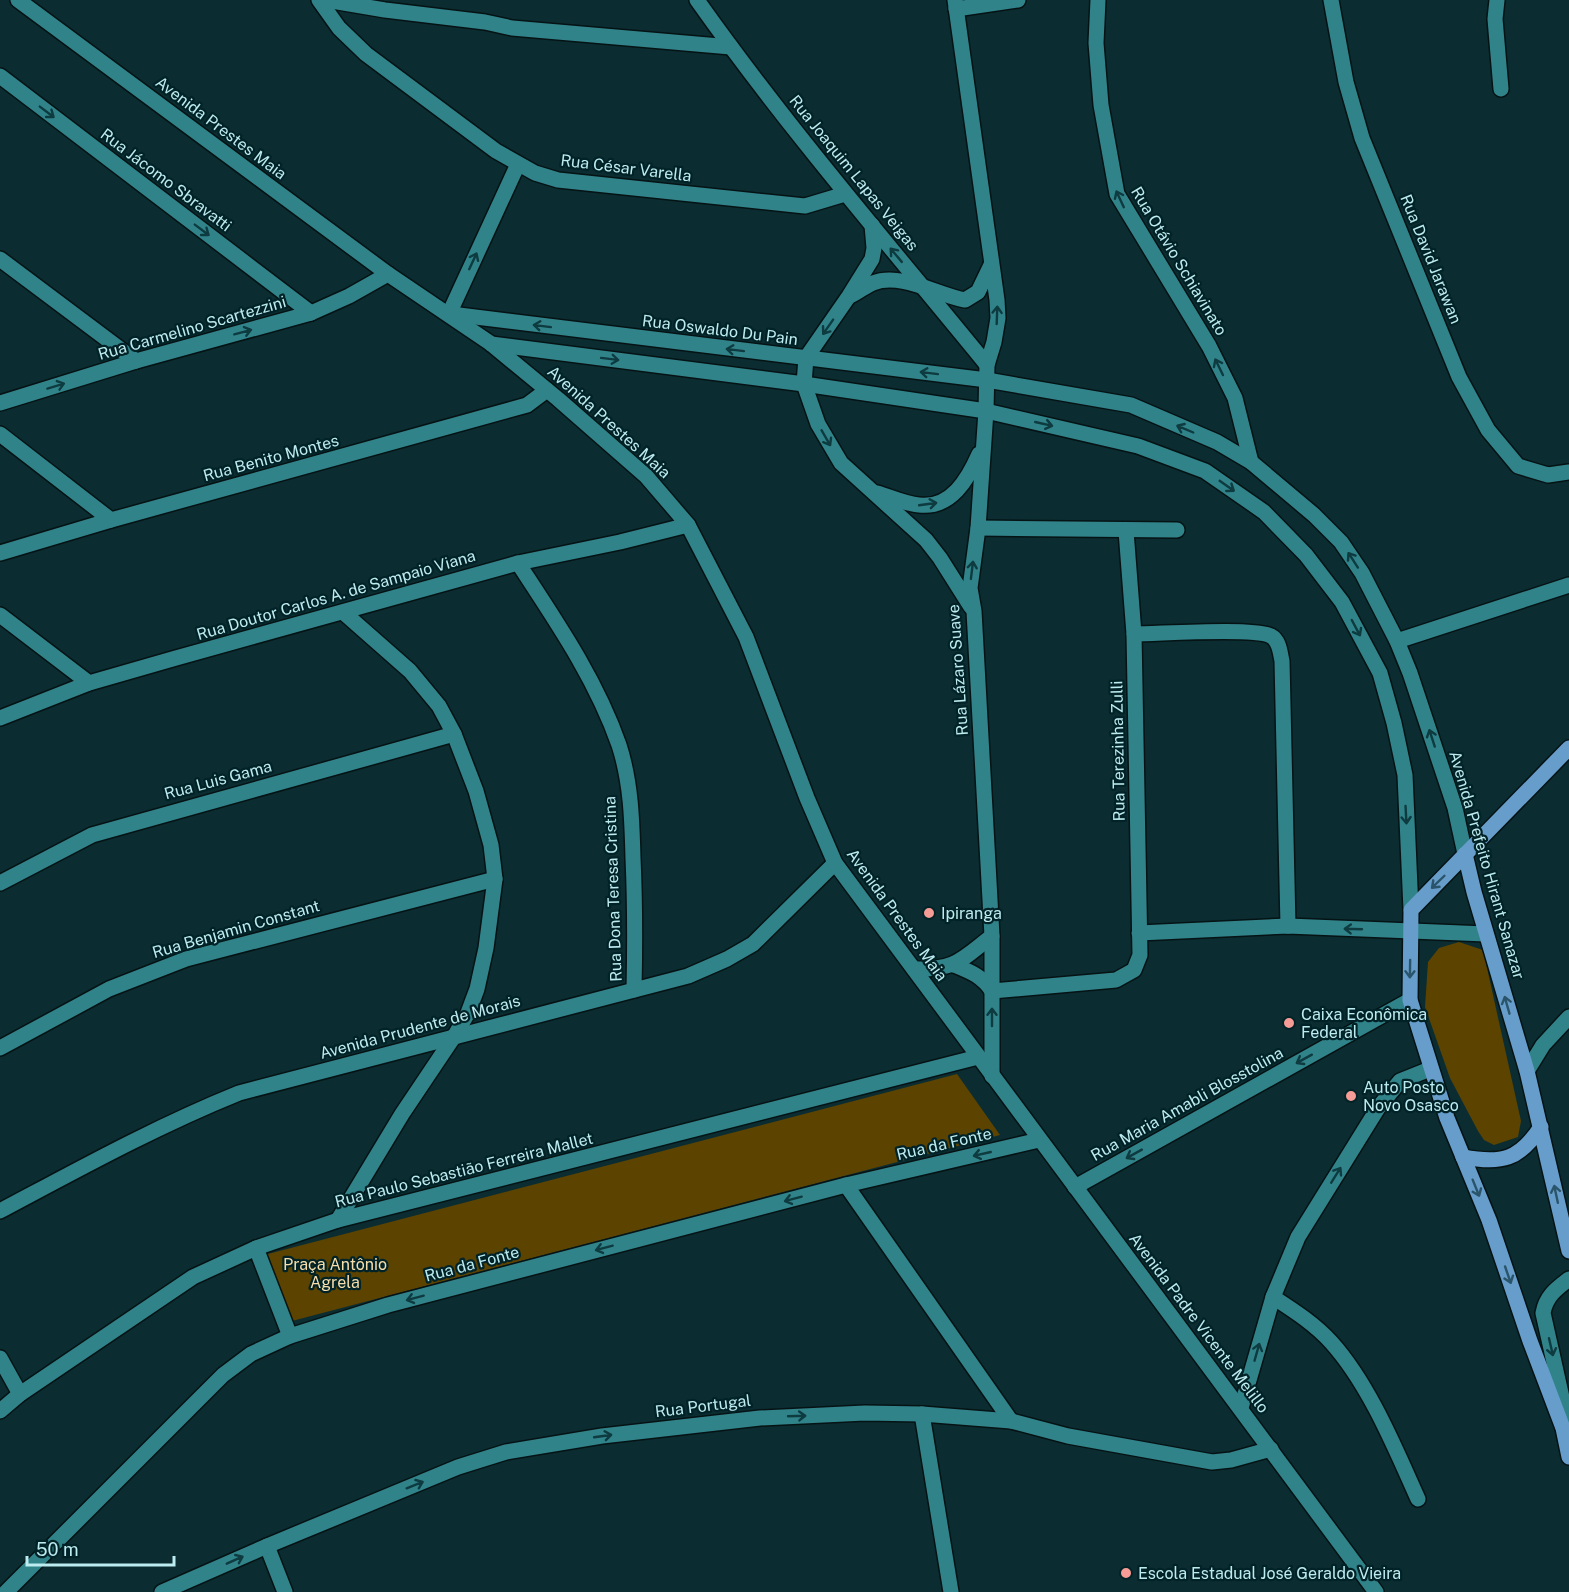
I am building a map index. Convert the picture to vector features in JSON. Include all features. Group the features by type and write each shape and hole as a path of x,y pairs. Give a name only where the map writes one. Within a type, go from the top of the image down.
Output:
{"main road":[{"path":"1569,748 1411,910 1410,1000 1447,1118 1490,1220 1530,1341 1563,1428 1569,1457"},
{"name":"Avenida Prefeito Hirant Sanazar","path":"1465,854 1527,1071 1569,1251"},
{"path":"1463,1157 1485,1161 1503,1160 1528,1146 1541,1127"}],"street":[{"name":"Avenida Prestes Maia","path":"18,0 388,274 490,343 646,476 688,525 746,637 807,798 835,863 992,1076"},
{"name":"Rua César Varella","path":"319,0 339,28 366,54 496,151 535,173 558,180 805,206 845,194"},
{"path":"326,0 385,10 485,22 512,28 731,47"},
{"name":"Rua Joaquim Lapas Veigas","path":"697,0 845,194 921,285 987,373"},
{"path":"955,4 1018,0"},
{"name":"Rua Otávio Schiavinato","path":"1098,0 1096,43 1101,105 1117,194 1209,346 1234,398 1251,462"},
{"name":"Rua David Jarawan","path":"1331,0 1346,82 1362,138 1459,377 1488,430 1518,466 1548,475 1569,472"},
{"path":"1497,0 1496,19 1501,89"},
{"name":"Rua Lázaro Suave","path":"955,4 998,318 987,373 978,528 970,588 974,611 992,936 992,1076"},
{"name":"Rua Jácomo Sbravatti","path":"0,76 311,313"},
{"path":"449,314 518,164"},
{"path":"872,225 874,248 872,259 806,358 804,384 818,424 841,463 926,540 974,611"},
{"path":"0,259 136,361"},
{"path":"849,296 874,283 891,281 921,285 946,296 965,300 978,292 991,264"},
{"name":"Rua Carmelino Scartezzini","path":"0,403 136,361 311,313 349,296 388,274"},
{"name":"Rua Oswaldo Du Pain","path":"449,314 806,358 987,373"},
{"path":"490,343 804,384 986,411 1138,446 1205,471 1264,512 1306,555 1342,602 1380,673 1405,775 1411,910"},
{"name":"Avenida Prefeito Hirant Sanazar","path":"987,373 1131,405 1217,442 1251,462 1314,515 1341,542 1362,573 1397,641 1410,673 1455,808 1465,854"},
{"name":"Rua Benito Montes","path":"0,554 111,520 527,405 547,390"},
{"path":"0,434 111,520"},
{"path":"872,491 919,506 946,500 959,490 971,472 984,444"},
{"name":"Rua Doutor Carlos A. de Sampaio Viana","path":"0,718 89,683 518,563 688,525"},
{"path":"978,528 1177,530"},
{"name":"Rua Terezinha Zulli","path":"992,991 1116,980 1134,970 1140,955 1134,634 1126,531"},
{"name":"Rua Dona Teresa Cristina","path":"518,563 562,631 595,689 619,747 631,803 635,929 634,990"},
{"path":"1397,641 1569,585"},
{"path":"338,1220 402,1114 456,1035 468,1012 477,989 486,948 495,879 491,845 476,791 454,734 439,706 410,671 343,612"},
{"path":"0,615 89,683"},
{"path":"1134,634 1250,632 1271,636 1279,645 1282,662 1288,926"},
{"name":"Rua Luis Gama","path":"0,883 92,835 454,734"},
{"name":"Avenida Prudente de Morais","path":"0,1211 132,1140 183,1115 239,1093 688,976 753,944 835,863"},
{"name":"Rua Benjamin Constant","path":"0,1048 109,988 186,959 495,879"},
{"path":"1138,933 1288,926 1486,934"},
{"path":"914,969 935,970 954,965 992,936"},
{"path":"954,965 977,974 985,980 992,991"},
{"name":"Rua Maria Amabli Blosstolina","path":"1076,1187 1410,1000"},
{"path":"1527,1071 1543,1045 1569,1017"},
{"name":"Rua Paulo Sebastião Ferreira Mallet","path":"0,1411 20,1394 193,1277 256,1248 338,1220 978,1057"},
{"path":"1241,1408 1273,1297 1298,1237 1378,1108 1401,1081 1430,1069"},
{"name":"Avenida Padre Vicente Melillo","path":"992,1076 1376,1592"},
{"name":"Rua da Fonte","path":"6,1592 223,1375 250,1354 290,1335 388,1305 846,1185 1040,1140"},
{"path":"846,1185 1011,1421"},
{"path":"256,1248 290,1335"},
{"path":"1563,1428 1563,1401 1543,1313 1545,1301 1552,1292 1569,1279"},
{"path":"1273,1297 1300,1314 1331,1342 1353,1371 1386,1429 1418,1499"},
{"path":"0,1358 20,1394"},
{"name":"Rua Portugal","path":"162,1592 458,1467 506,1452 602,1436 760,1418 865,1413 921,1414 1011,1421 1068,1436 1212,1462 1231,1460 1270,1449"},
{"path":"921,1414 951,1592"},
{"path":"267,1546 285,1592"}],"green space":[{"path":"1459,942 1483,950 1521,1121 1518,1137 1494,1145 1484,1140 1478,1131 1450,1078 1425,1007 1428,962 1439,948"},
{"name":"Praça Antônio Agrela","path":"957,1074 1000,1135 292,1321 264,1255"}],"place":[{"name":"Ipiranga","path":"929,913"},
{"name":"Caixa Econômica Federal","path":"1289,1023"},
{"name":"Auto Posto Novo Osasco","path":"1351,1096"},
{"name":"Escola Estadual José Geraldo Vieira","path":"1126,1573"}]}
